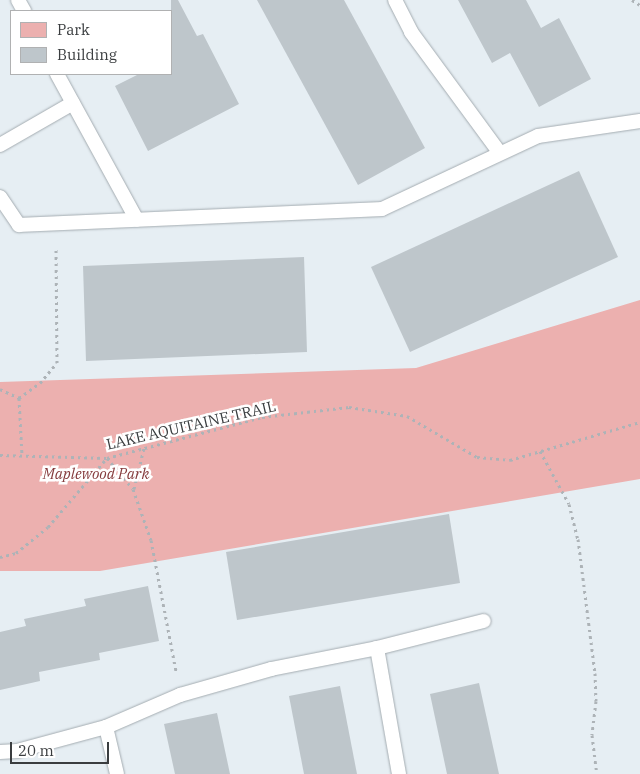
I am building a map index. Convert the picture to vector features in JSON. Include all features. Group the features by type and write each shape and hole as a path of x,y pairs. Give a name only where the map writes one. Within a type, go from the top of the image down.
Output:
{"lane":[{"path":"395,0 411,32 499,152"},
{"path":"58,75 137,220"},
{"path":"0,145 73,104"},
{"path":"0,197 19,225 382,209 499,152 538,136 640,121"},
{"path":"0,752 16,752 106,727 180,695 271,670 377,648 484,621"},
{"path":"377,648 399,774"},
{"path":"106,727 117,774"}],"path":[{"path":"632,0 640,5"},
{"path":"20,398 40,382 57,363 56,223"},
{"path":"0,388 20,398"},
{"path":"20,398 22,456"},
{"name":"LAKE AQUITAINE TRAIL","path":"0,455 107,458 262,417 349,407 407,416 477,457 510,460 640,422"},
{"path":"134,489 144,448"},
{"path":"540,451 569,504 578,539 595,673 596,701 592,736 597,774"},
{"path":"0,557 16,553 48,527 107,458 134,489 150,540 180,695"}],"green space":[{"name":"Maplewood Park","path":"640,300 640,479 100,571 0,571 0,382 416,368"}],"building":[{"path":"171,0 178,0 197,36 203,34 239,104 148,151 115,86 137,75 172,75"},
{"path":"257,0 344,0 425,148 358,185"},
{"path":"458,0 526,0 541,28 559,18 591,79 539,107 510,53 492,63"},
{"path":"579,171 618,257 410,352 371,267"},
{"path":"304,257 307,352 86,361 83,266"},
{"path":"449,514 460,583 237,620 226,552"},
{"path":"148,586 159,641 99,653 100,660 39,672 40,681 0,690 0,632 26,626 24,619 86,606 84,599"},
{"path":"479,683 499,774 447,774 430,694"},
{"path":"340,686 357,774 304,774 289,696"},
{"path":"217,713 230,774 175,774 164,724"}]}
